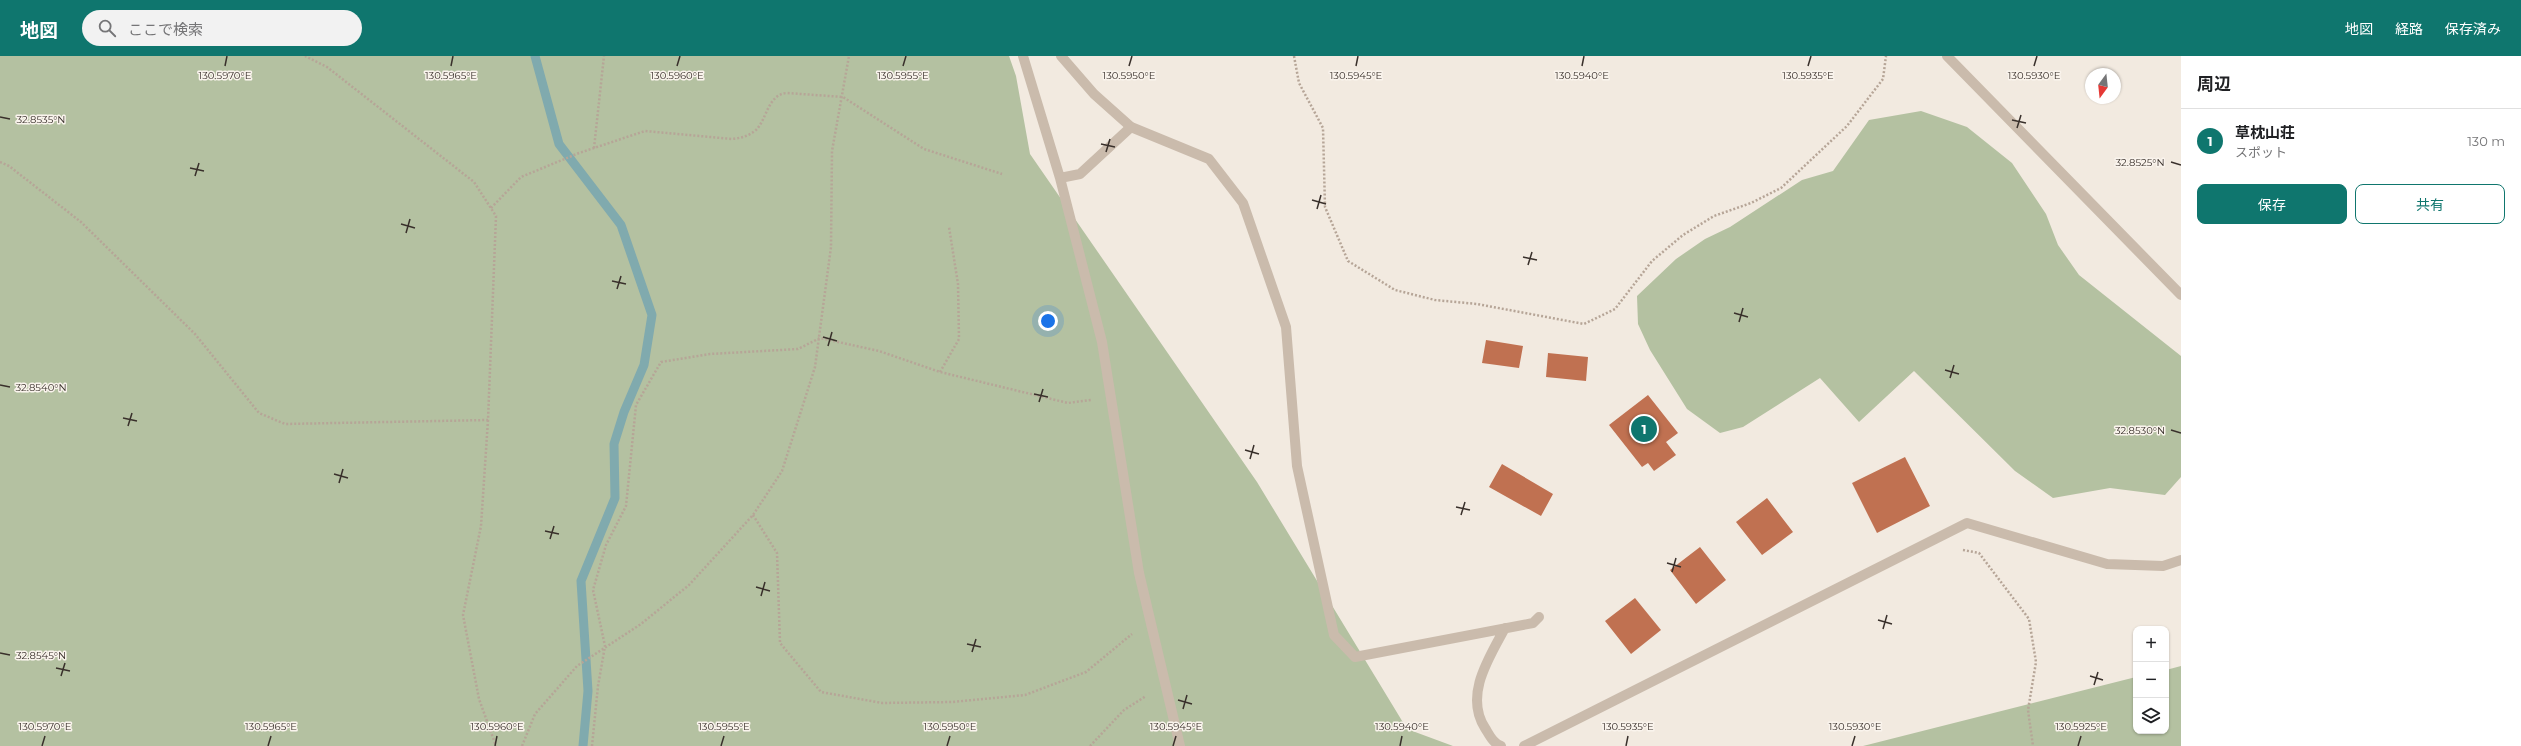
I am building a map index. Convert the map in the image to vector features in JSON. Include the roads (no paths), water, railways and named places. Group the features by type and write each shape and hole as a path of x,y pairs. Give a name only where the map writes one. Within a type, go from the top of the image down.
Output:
{"street":[{"path":"1022,56 1060,178 1102,342 1139,573 1180,746"},
{"path":"1061,56 1094,94 1130,127 1209,159 1243,203 1286,327 1297,466 1334,635 1355,657 1533,623 1539,617"},
{"path":"1947,56 2181,295"},
{"path":"1060,178 1080,174 1130,127"},
{"path":"1524,746 1968,523 2107,564 2163,566 2181,560"},
{"path":"1501,746 1494,743 1478,717 1476,690 1488,661 1505,628"}],"waterway":[{"path":"535,56 559,144 621,225 652,315 644,365 624,412 614,444 615,498 581,581 588,691 583,746"}],"place":[{"name":"草枕山荘","path":"1644,429"}]}
